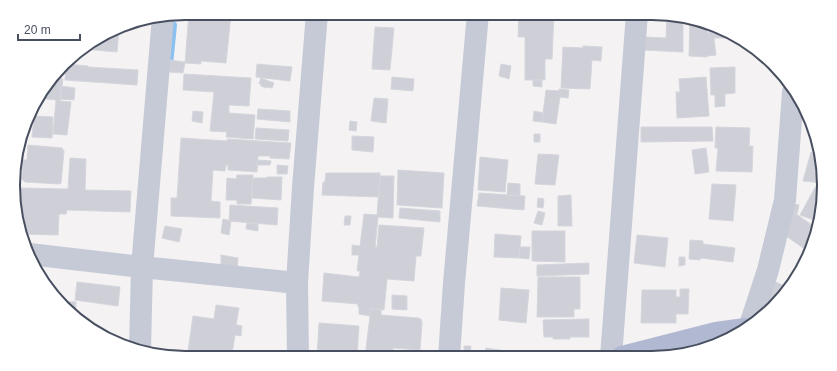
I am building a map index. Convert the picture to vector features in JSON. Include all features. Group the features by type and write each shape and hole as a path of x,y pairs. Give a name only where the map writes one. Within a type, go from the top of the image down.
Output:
{"main road":[{"path":"646,351 716,333 731,331"}],"street":[{"path":"298,351 297,283 316,20"},
{"path":"449,351 477,20"},
{"path":"611,351 636,20"},
{"path":"140,344 142,267 163,21"},
{"path":"753,316 768,270 785,200 792,99"},
{"path":"35,255 297,283"}],"building":[{"path":"188,20 230,20 226,63 201,61 201,64 185,63"},
{"path":"519,20 554,20 552,59 545,59 545,80 525,80 525,37 518,37"},
{"path":"667,20 683,23 683,52 644,50 645,37 666,38"},
{"path":"690,25 707,30 707,33 713,32 727,38 714,38 716,55 707,57 689,56"},
{"path":"375,27 394,28 390,70 372,69"},
{"path":"119,34 117,52 91,50"},
{"path":"583,46 602,47 601,61 592,60 590,89 561,88 563,47 583,48"},
{"path":"170,60 185,62 183,73 169,72"},
{"path":"257,64 292,67 290,81 256,77"},
{"path":"501,64 511,66 509,79 499,76"},
{"path":"72,65 138,70 137,85 65,80 66,71"},
{"path":"735,67 735,93 725,94 725,106 715,107 715,95 711,95 710,68"},
{"path":"184,74 251,78 249,106 229,105 229,113 255,115 253,139 226,137 227,132 210,131 214,92 183,90"},
{"path":"392,77 414,79 413,91 391,89"},
{"path":"706,77 709,116 677,118 676,92 680,92 679,79"},
{"path":"261,78 274,83 272,88 261,86 261,84 259,84"},
{"path":"59,79 63,79 60,101 71,102 67,135 53,134 56,100 45,99"},
{"path":"533,80 542,80 542,87 533,86"},
{"path":"61,86 75,88 74,100 60,99"},
{"path":"559,89 569,90 568,98 560,97 556,124 542,122 546,90 559,91"},
{"path":"374,98 388,99 386,123 371,121"},
{"path":"258,109 290,111 290,122 257,119"},
{"path":"193,111 203,112 202,123 192,121"},
{"path":"534,111 543,113 542,122 533,121"},
{"path":"35,116 53,117 52,138 32,137"},
{"path":"350,121 357,122 356,131 349,130"},
{"path":"641,127 712,127 713,141 641,142"},
{"path":"716,127 750,128 749,146 753,146 752,172 716,171 718,148 715,148"},
{"path":"256,128 289,130 288,141 255,139"},
{"path":"534,134 540,134 540,142 534,142"},
{"path":"352,136 374,137 373,152 352,150"},
{"path":"181,138 291,143 289,159 258,156 257,172 228,170 228,165 226,165 225,171 213,170 211,201 220,202 220,218 171,216 171,198 177,198"},
{"path":"28,145 62,148 64,151 60,184 25,182 22,179 23,160 27,160"},
{"path":"706,148 709,172 695,174 692,150"},
{"path":"811,152 814,152 817,182 803,181"},
{"path":"538,154 559,155 555,185 535,184"},
{"path":"480,157 508,160 505,192 478,190"},
{"path":"70,158 86,159 85,190 131,191 130,212 67,210 66,214 59,214 58,235 28,234 21,207 20,188 68,189"},
{"path":"257,160 271,161 270,165 257,165"},
{"path":"277,165 288,166 287,174 277,174"},
{"path":"398,170 444,173 442,208 397,205"},
{"path":"326,173 380,173 379,197 322,195 323,182 325,182"},
{"path":"237,175 253,175 251,204 237,204 237,200 226,200 227,178 236,179"},
{"path":"380,176 394,176 393,218 378,217 375,247 377,247 379,225 424,228 421,256 416,256 414,281 387,279 384,310 371,308 370,316 359,314 358,304 322,301 324,273 359,277 360,271 357,271 359,255 352,255 352,245 360,246 364,214 377,215"},
{"path":"282,177 281,200 252,198 253,178"},
{"path":"508,183 520,184 520,196 507,195"},
{"path":"712,184 736,185 733,221 709,219"},
{"path":"817,184 816,207 813,220 800,215"},
{"path":"479,193 525,196 524,210 477,206"},
{"path":"571,195 572,226 558,226 558,196"},
{"path":"538,198 544,199 543,208 537,207"},
{"path":"791,203 799,205 797,214 792,211"},
{"path":"230,205 278,208 277,225 229,221"},
{"path":"400,208 440,211 440,222 399,218"},
{"path":"538,211 545,213 542,225 534,223"},
{"path":"792,211 812,225 804,249 786,236"},
{"path":"345,216 351,216 350,225 344,225"},
{"path":"223,219 231,221 229,235 221,233"},
{"path":"247,223 258,224 258,231 246,229"},
{"path":"165,226 182,229 179,242 162,238"},
{"path":"532,231 565,231 565,262 532,261"},
{"path":"495,234 521,236 519,258 494,257"},
{"path":"637,235 668,238 665,267 634,263"},
{"path":"690,240 703,241 703,244 735,248 733,262 701,258 700,260 689,259"},
{"path":"520,247 530,247 529,259 519,258"},
{"path":"221,255 238,258 237,270 221,268"},
{"path":"679,257 685,257 685,265 679,266"},
{"path":"589,263 589,274 537,276 537,265"},
{"path":"538,277 580,277 580,309 574,309 574,317 537,317"},
{"path":"771,280 783,285 776,295 765,306"},
{"path":"77,282 120,287 118,306 75,300"},
{"path":"501,288 529,290 526,323 499,320"},
{"path":"680,289 689,289 688,314 676,314 676,323 641,323 642,290 676,290 676,297 680,297"},
{"path":"392,295 407,296 407,310 392,309"},
{"path":"67,301 76,302 75,310"},
{"path":"216,305 239,308 236,325 242,326 241,336 235,335 232,351 188,351 193,316 214,319"},
{"path":"371,308 381,310 381,315 421,319 420,350 393,348 393,351 366,351"},
{"path":"589,319 589,337 553,339 553,337 544,337 543,320"},
{"path":"319,323 359,326 357,351 317,351"},
{"path":"464,346 471,346 470,351 464,351"},
{"path":"486,348 506,351 485,351"},
{"path":"165,349 188,351 175,351"}],"waterway":[{"path":"170,65 174,25"}]}
